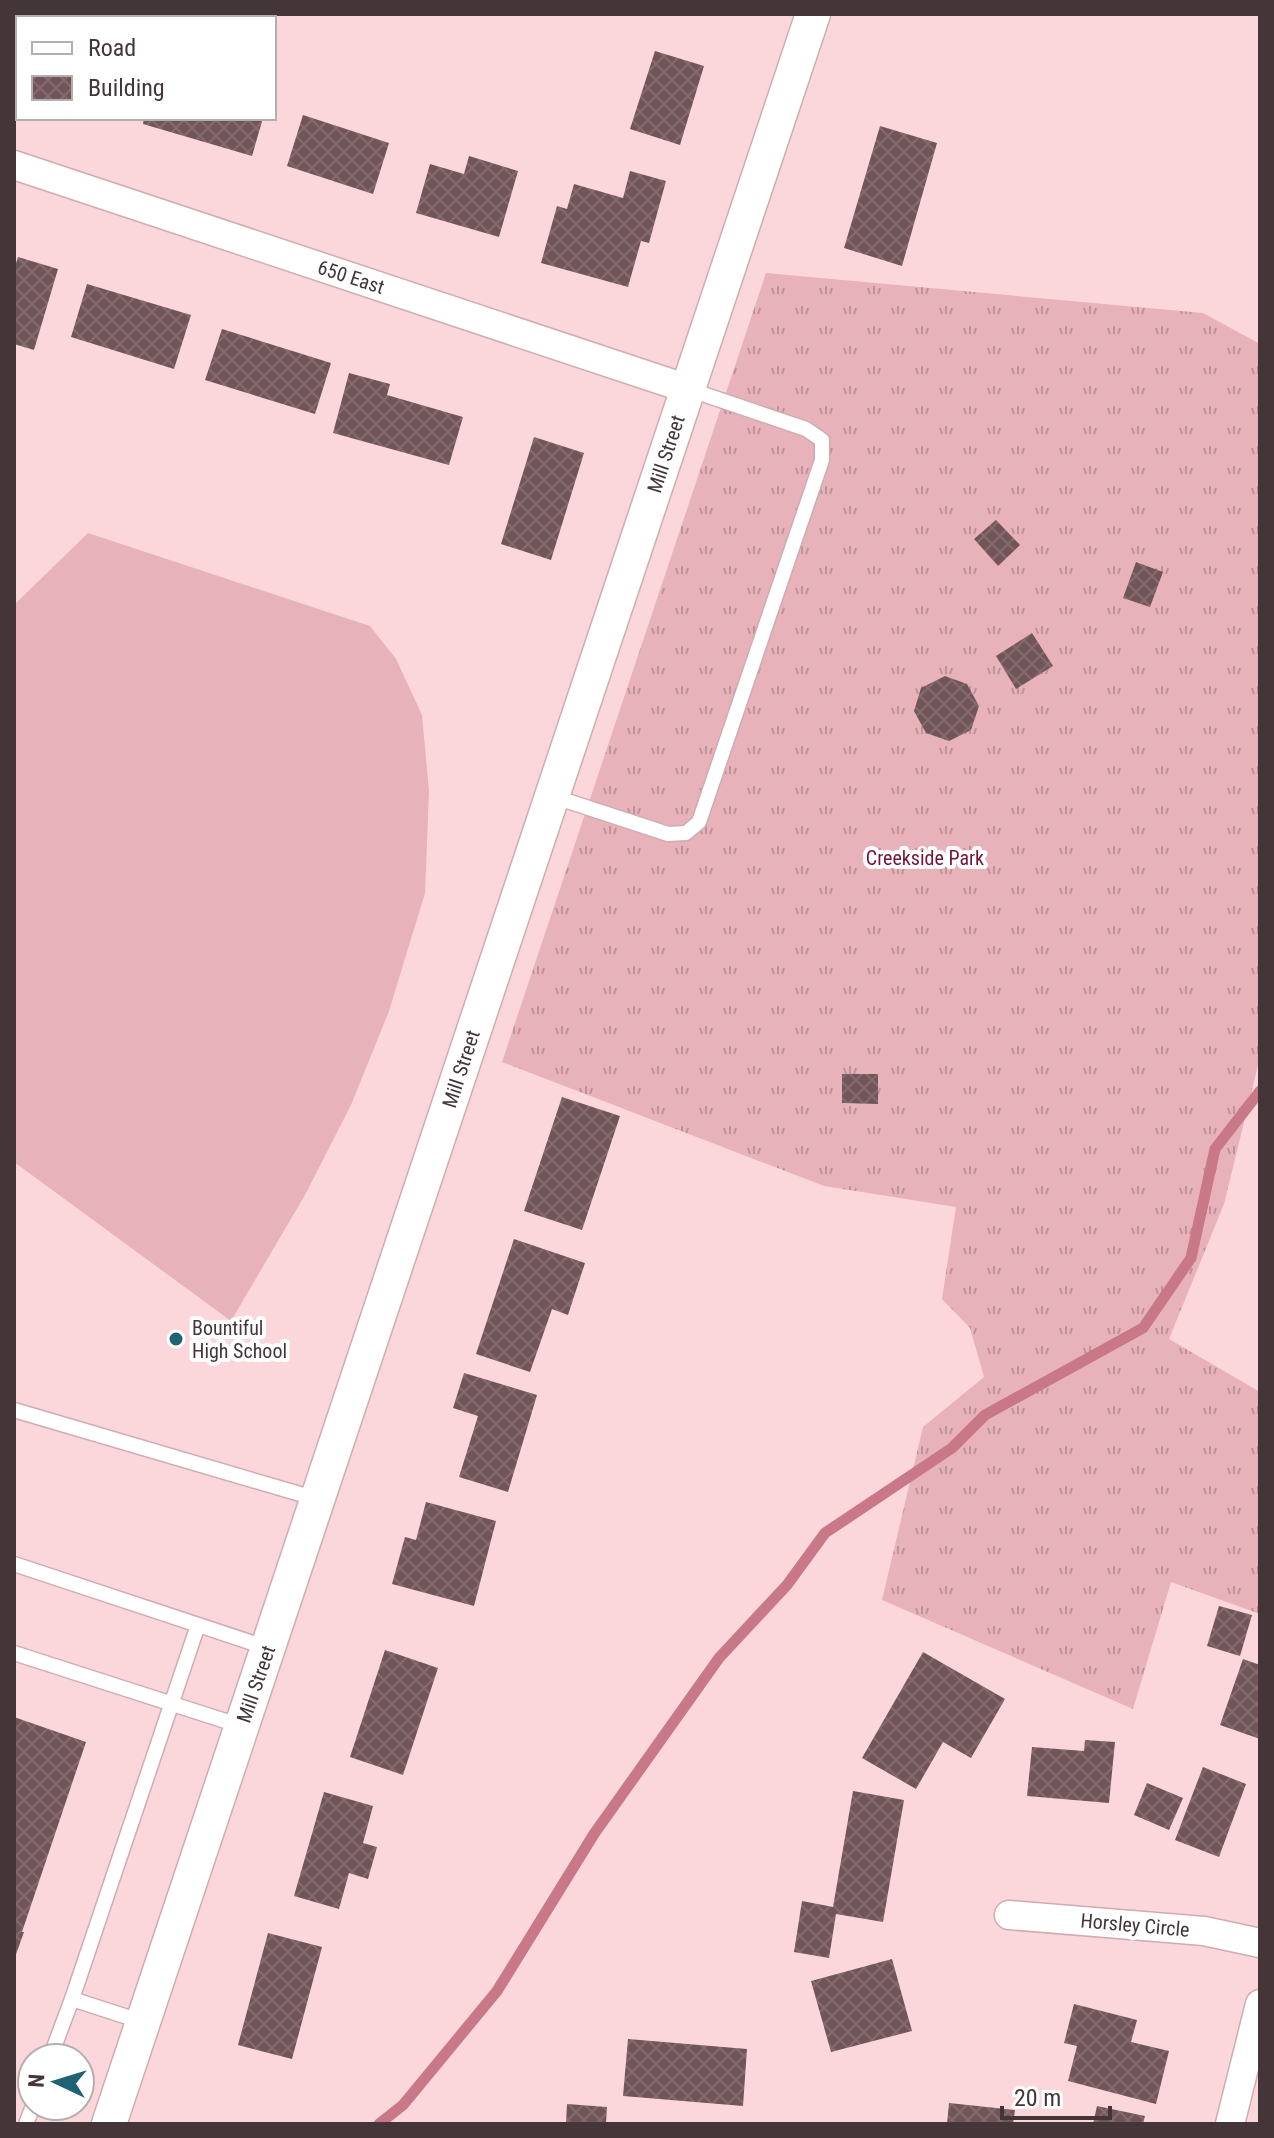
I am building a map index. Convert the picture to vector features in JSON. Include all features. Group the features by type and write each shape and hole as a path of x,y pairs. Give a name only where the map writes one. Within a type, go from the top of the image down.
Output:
{"street":[{"name":"Mill Street","path":"109,2124 813,14"},
{"name":"650 East","path":"14,165 688,389"},
{"name":"Horsley Circle","path":"1009,1915 1204,1931 1260,1943"},
{"path":"1230,2124 1260,2004"}],"lane":[{"path":"552,796 668,834 693,829 699,822 822,460 822,440 806,429 688,389"},
{"path":"14,1410 317,1499"},
{"path":"14,1564 268,1648"},
{"path":"56,2042 198,1625"},
{"path":"14,1653 241,1726"},
{"path":"72,1999 143,2022"}],"green space":[{"name":"Creekside Park","path":"766,273 1203,313 1260,344 1260,1057 1224,1204 1169,1339 1260,1392 1260,1614 1171,1582 1133,1709 882,1600 923,1427 984,1377 970,1328 942,1299 956,1207 824,1186 502,1062"},
{"path":"88,533 370,626 396,659 422,715 429,791 425,893 389,1011 351,1105 305,1195 231,1321 14,1162 14,605"}],"building":[{"path":"16,28 16,82 14,82"},
{"path":"655,51 704,66 680,145 630,129"},
{"path":"303,115 389,143 373,194 287,166"},
{"path":"144,120 262,120 252,156 143,124"},
{"path":"880,126 937,143 902,266 844,248"},
{"path":"469,156 518,171 499,237 416,213 430,164 464,174"},
{"path":"630,171 666,181 649,243 641,241 628,287 541,263 557,206 567,209 574,184 623,198"},
{"path":"18,257 58,269 34,350 14,344 14,269"},
{"path":"87,284 191,315 174,369 71,337"},
{"path":"222,329 331,363 315,414 205,380"},
{"path":"349,373 390,384 387,395 463,417 449,465 333,433"},
{"path":"534,437 584,453 551,560 501,544"},
{"path":"996,520 1020,545 998,566 974,539"},
{"path":"1136,562 1163,572 1150,607 1123,598"},
{"path":"1032,633 1053,666 1016,689 996,656"},
{"path":"945,676 967,684 979,706 971,730 949,741 926,733 914,711 921,688"},
{"path":"842,1074 878,1074 878,1104 842,1103"},
{"path":"562,1097 620,1116 582,1230 524,1211"},
{"path":"514,1239 585,1263 568,1315 552,1309 530,1372 476,1354"},
{"path":"464,1373 537,1395 508,1492 459,1477 478,1416 453,1408"},
{"path":"426,1502 496,1521 474,1606 392,1584 405,1537 416,1540"},
{"path":"1219,1606 1252,1615 1240,1656 1207,1646"},
{"path":"385,1650 438,1668 403,1775 350,1757"},
{"path":"923,1652 1005,1699 971,1758 943,1742 916,1789 862,1758"},
{"path":"1243,1659 1260,1665 1260,1739 1220,1725"},
{"path":"14,1717 86,1742 14,1960"},
{"path":"1085,1740 1115,1742 1109,1803 1027,1796 1032,1747 1084,1751"},
{"path":"1203,1767 1246,1784 1219,1857 1175,1840"},
{"path":"1147,1783 1183,1798 1169,1830 1134,1815"},
{"path":"853,1791 904,1800 883,1922 836,1914 829,1958 794,1952 802,1901 833,1907"},
{"path":"324,1792 373,1806 363,1843 377,1847 368,1879 349,1873 339,1909 294,1896"},
{"path":"268,1933 322,1947 292,2059 238,2045"},
{"path":"892,1959 912,2031 831,2052 811,1981"},
{"path":"1074,2004 1137,2020 1131,2042 1169,2051 1156,2104 1068,2081 1077,2046 1064,2043"},
{"path":"628,2039 747,2049 743,2106 623,2096"},
{"path":"949,2103 1015,2110 1013,2124 947,2124"},
{"path":"567,2104 607,2107 606,2124 566,2124"},
{"path":"1097,2106 1145,2116 1143,2124 1093,2124"}],"waterway":[{"path":"379,2124 403,2105 497,1991 594,1834 719,1658 787,1585 825,1533 952,1448 985,1415 1143,1328 1191,1258 1215,1149 1260,1091"}],"place":[{"name":"Bountiful High School","path":"176,1339"}]}
